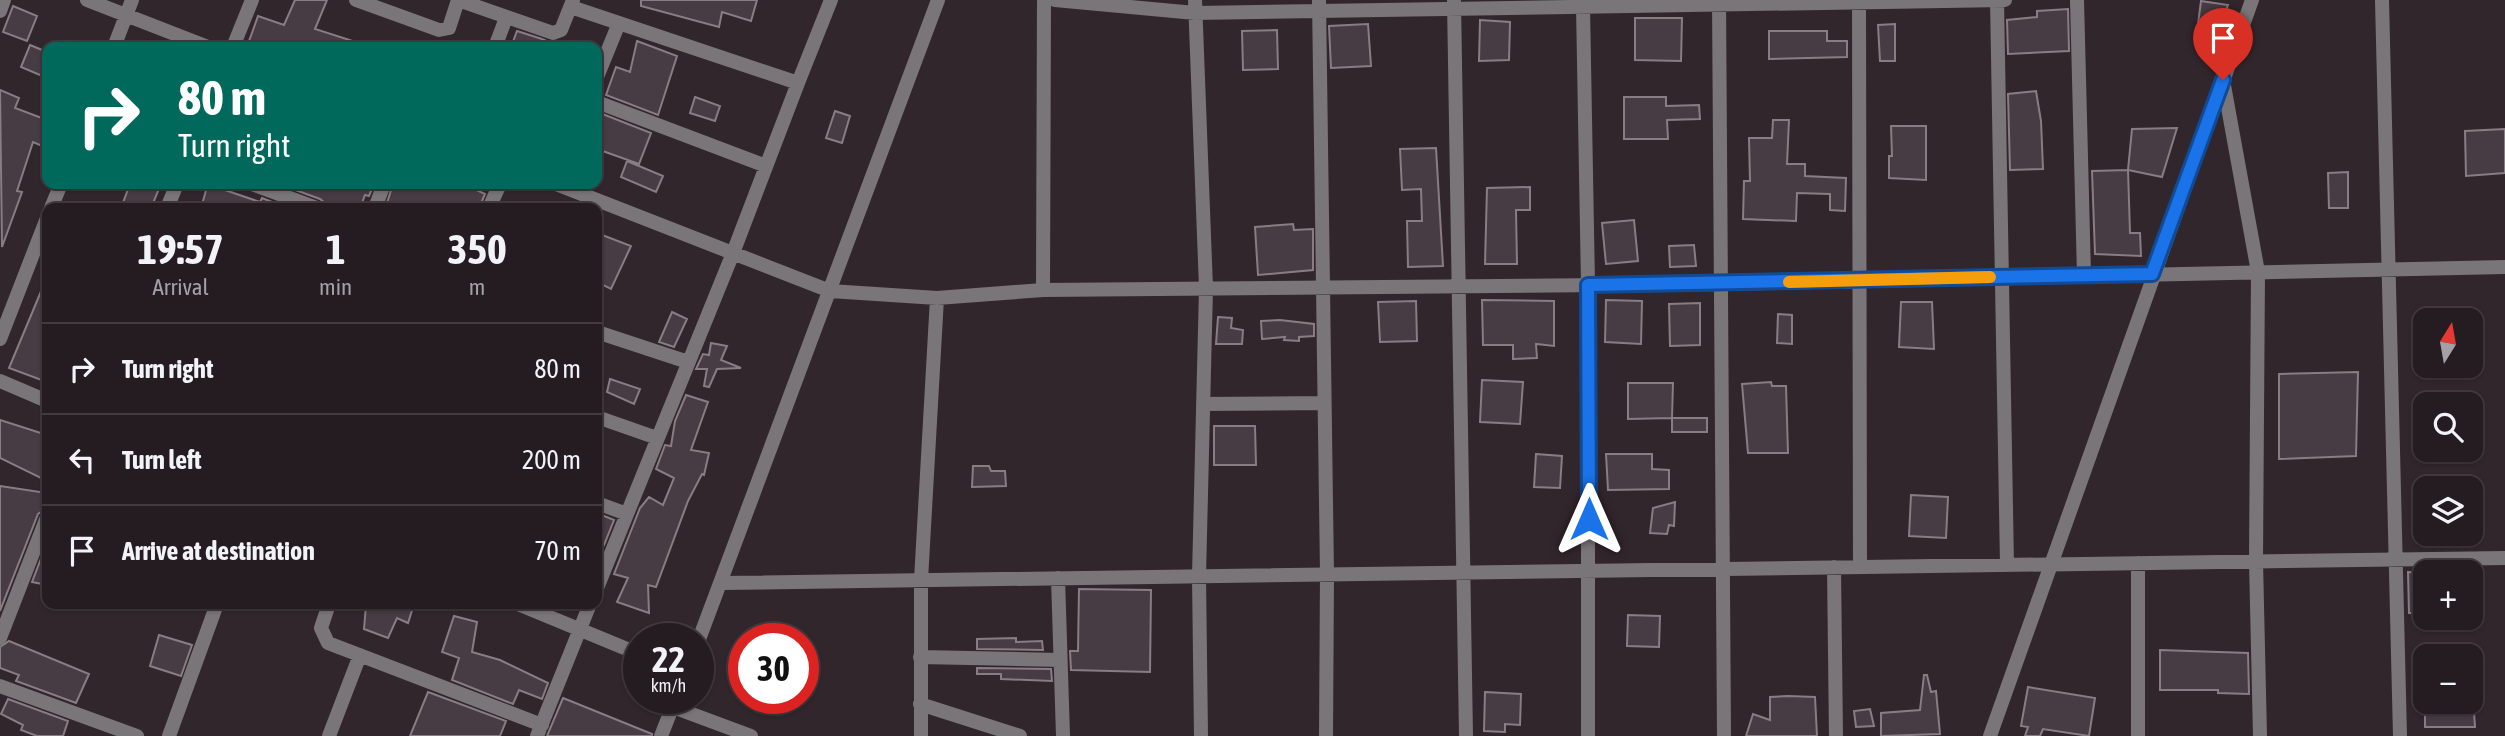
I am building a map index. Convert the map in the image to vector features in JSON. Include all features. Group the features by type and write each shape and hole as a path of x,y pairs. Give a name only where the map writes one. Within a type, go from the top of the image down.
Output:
{"street":[{"path":"0,11 4,0"},
{"path":"87,0 195,42"},
{"path":"116,42 132,0"},
{"path":"235,42 252,0"},
{"path":"355,0 439,30 449,28 458,0 553,33 561,30 572,3 619,23 798,83"},
{"path":"602,576 733,253 831,0"},
{"path":"706,623 938,0"},
{"path":"1043,290 1044,0"},
{"path":"1055,0 1195,6 1583,6 2005,0"},
{"path":"1997,0 2007,565"},
{"path":"2077,0 2084,275"},
{"path":"1990,736 2152,274 2252,0"},
{"path":"2382,0 2386,269 2400,736"},
{"path":"1859,1 1860,567"},
{"path":"1718,2 1724,736"},
{"path":"1454,4 1466,736"},
{"path":"1319,5 1327,574 1326,736"},
{"path":"1195,6 1206,288 1199,576 1201,736"},
{"path":"1583,6 1588,285 1588,736"},
{"path":"497,42 506,18"},
{"path":"602,65 619,23"},
{"path":"2223,80 2258,272 2256,561 2260,736"},
{"path":"602,104 766,166"},
{"path":"266,189 303,203"},
{"path":"569,189 830,291 937,298 1043,290 1720,284 2505,267"},
{"path":"0,339 42,231"},
{"path":"921,736 921,580 937,298"},
{"path":"602,334 688,362"},
{"path":"0,381 42,399"},
{"path":"1203,404 1324,403"},
{"path":"602,418 657,438"},
{"path":"602,505 627,514"},
{"path":"0,638 42,531"},
{"path":"722,583 2505,558"},
{"path":"2138,563 2138,736"},
{"path":"1834,567 1836,736"},
{"path":"1058,578 1063,736"},
{"path":"169,736 214,609"},
{"path":"326,609 320,628 328,643 540,730 588,609"},
{"path":"530,609 623,647"},
{"path":"330,736 360,655"},
{"path":"920,657 1060,660"},
{"path":"0,686 137,736"},
{"path":"920,704 1020,736"},
{"path":"661,736 670,714"},
{"path":"700,714 751,736"}],"building":[{"path":"295,0 327,0 315,29 356,42 249,42 258,16 284,25"},
{"path":"641,0 757,0 751,21 722,12 719,27 641,6"},
{"path":"2201,1 2228,5 2219,29 2198,24"},
{"path":"13,6 37,16 27,41 3,32"},
{"path":"2068,9 2069,51 2008,54 2007,20 2037,17 2037,11"},
{"path":"1635,18 1682,18 1681,61 1635,60"},
{"path":"1480,20 1510,22 1509,60 1479,61"},
{"path":"1368,24 1371,66 1331,68 1329,26"},
{"path":"1895,24 1895,61 1880,61 1878,25"},
{"path":"1277,30 1278,69 1243,70 1242,31"},
{"path":"517,31 549,42 513,42"},
{"path":"1769,31 1827,31 1827,41 1847,41 1847,57 1769,59"},
{"path":"637,41 677,56 658,115 606,95 616,67 630,72"},
{"path":"30,45 42,50 42,76 21,67"},
{"path":"0,90 19,98 15,108 42,118 42,146 33,142 17,191 22,192 2,247"},
{"path":"2036,91 2041,121 2043,169 2010,170 2008,94"},
{"path":"695,97 720,106 715,121 690,113"},
{"path":"1624,97 1666,97 1666,106 1699,105 1700,119 1667,120 1668,139 1624,139"},
{"path":"835,111 850,116 842,143 826,138"},
{"path":"602,114 651,133 639,164 602,151"},
{"path":"1773,120 1789,120 1787,164 1805,164 1805,176 1846,178 1845,211 1830,210 1830,194 1797,193 1796,221 1743,219 1744,181 1750,181 1749,138 1772,138"},
{"path":"1891,126 1926,126 1926,180 1889,178 1889,156 1892,156"},
{"path":"2177,128 2162,177 2128,170 2132,129"},
{"path":"2505,129 2505,173 2466,176 2465,131"},
{"path":"1436,148 1443,266 1408,267 1407,221 1422,221 1421,189 1402,190 1400,149"},
{"path":"627,161 663,176 656,192 621,177"},
{"path":"2128,170 2130,233 2140,233 2141,256 2095,254 2092,171"},
{"path":"2348,172 2348,208 2329,208 2328,173"},
{"path":"1530,187 1530,210 1516,210 1517,264 1485,264 1487,188"},
{"path":"128,189 159,189 153,203 123,203"},
{"path":"206,189 222,189 260,202 262,198 275,203 202,203"},
{"path":"293,189 372,189 369,196 365,195 362,203 325,203"},
{"path":"391,189 474,189 485,194 481,203 387,203"},
{"path":"1634,220 1638,261 1606,264 1602,223"},
{"path":"1293,224 1294,230 1313,229 1313,270 1258,275 1255,227"},
{"path":"602,235 631,246 611,289 602,284"},
{"path":"1694,245 1696,266 1670,267 1669,246"},
{"path":"42,289 42,380 9,368"},
{"path":"1482,300 1554,301 1554,346 1536,344 1537,358 1513,359 1513,345 1483,345"},
{"path":"1606,300 1642,301 1641,344 1605,342"},
{"path":"1416,301 1417,341 1380,342 1378,302"},
{"path":"1901,302 1932,302 1934,349 1899,347"},
{"path":"1700,303 1700,345 1670,346 1669,304"},
{"path":"672,312 687,319 674,347 659,342"},
{"path":"1778,314 1792,315 1792,344 1777,343"},
{"path":"1218,317 1232,318 1231,328 1243,330 1242,344 1216,344"},
{"path":"1261,321 1314,324 1314,336 1299,337 1299,341 1284,340 1285,337 1262,339"},
{"path":"711,343 727,346 721,360 741,368 717,369 709,387 704,386 707,369 696,369 703,354 709,355"},
{"path":"2358,372 2356,456 2279,459 2279,374"},
{"path":"610,379 640,389 634,404 607,392"},
{"path":"1482,380 1523,382 1520,424 1480,422"},
{"path":"1771,382 1772,386 1786,386 1788,453 1748,453 1742,384"},
{"path":"1628,383 1673,383 1672,418 1628,419"},
{"path":"686,395 708,402 691,450 709,453 704,475 702,474 688,501 656,587 648,585 649,613 617,602 628,578 614,574 640,508 649,497 663,505 674,478 656,469 665,445 671,446 675,421"},
{"path":"1672,418 1707,418 1707,432 1672,432"},
{"path":"0,420 42,433 42,479 0,458"},
{"path":"1214,426 1255,426 1256,465 1214,465"},
{"path":"1536,454 1562,456 1560,488 1534,487"},
{"path":"1606,454 1652,454 1652,469 1669,470 1669,489 1608,490"},
{"path":"973,466 989,466 991,471 1005,471 1006,486 972,487"},
{"path":"0,486 42,492 42,511 38,514 0,611"},
{"path":"1911,495 1948,497 1946,538 1909,536"},
{"path":"1675,502 1674,526 1669,525 1667,534 1650,533 1653,508"},
{"path":"602,515 614,520 602,544"},
{"path":"42,556 42,584 32,582"},
{"path":"2408,572 2413,572 2413,613 2409,613"},
{"path":"1079,589 1151,590 1150,672 1071,670 1070,651 1078,651"},
{"path":"366,609 412,609 408,623 397,618 388,638 364,629"},
{"path":"1628,615 1660,616 1659,647 1627,646"},
{"path":"454,616 477,622 472,652 500,660 548,683 542,699 519,690 513,704 452,680 459,658 442,652"},
{"path":"159,635 192,645 181,676 150,666"},
{"path":"1016,638 1016,642 1042,641 1043,650 977,649 977,639"},
{"path":"9,641 89,674 76,703 16,681 19,675 0,668 0,647"},
{"path":"2160,650 2248,653 2249,694 2218,693 2218,690 2160,690"},
{"path":"977,668 1051,669 1052,681 1001,679 1001,674 977,674"},
{"path":"1924,675 1927,675 1931,692 1936,691 1940,734 1881,736 1881,713 1920,710"},
{"path":"2028,687 2095,698 2089,736 2043,729 2040,736 2025,736 2028,727 2021,726"},
{"path":"428,692 506,721 500,736 410,736"},
{"path":"1485,692 1521,694 1520,725 1505,724 1505,732 1484,731"},
{"path":"1770,697 1815,697 1817,736 1746,736 1753,714 1770,720"},
{"path":"563,698 652,734 652,736 547,736"},
{"path":"8,699 68,721 63,736 37,736 21,730 23,725 1,714"},
{"path":"1870,709 1874,726 1856,727 1854,711"},
{"path":"2425,714 2474,714 2475,727 2425,727"}],"slow traffic":[{"path":"1789,282 1990,277"}],"route":[{"path":"1589,519 1588,285 2152,274 2223,80"}]}
